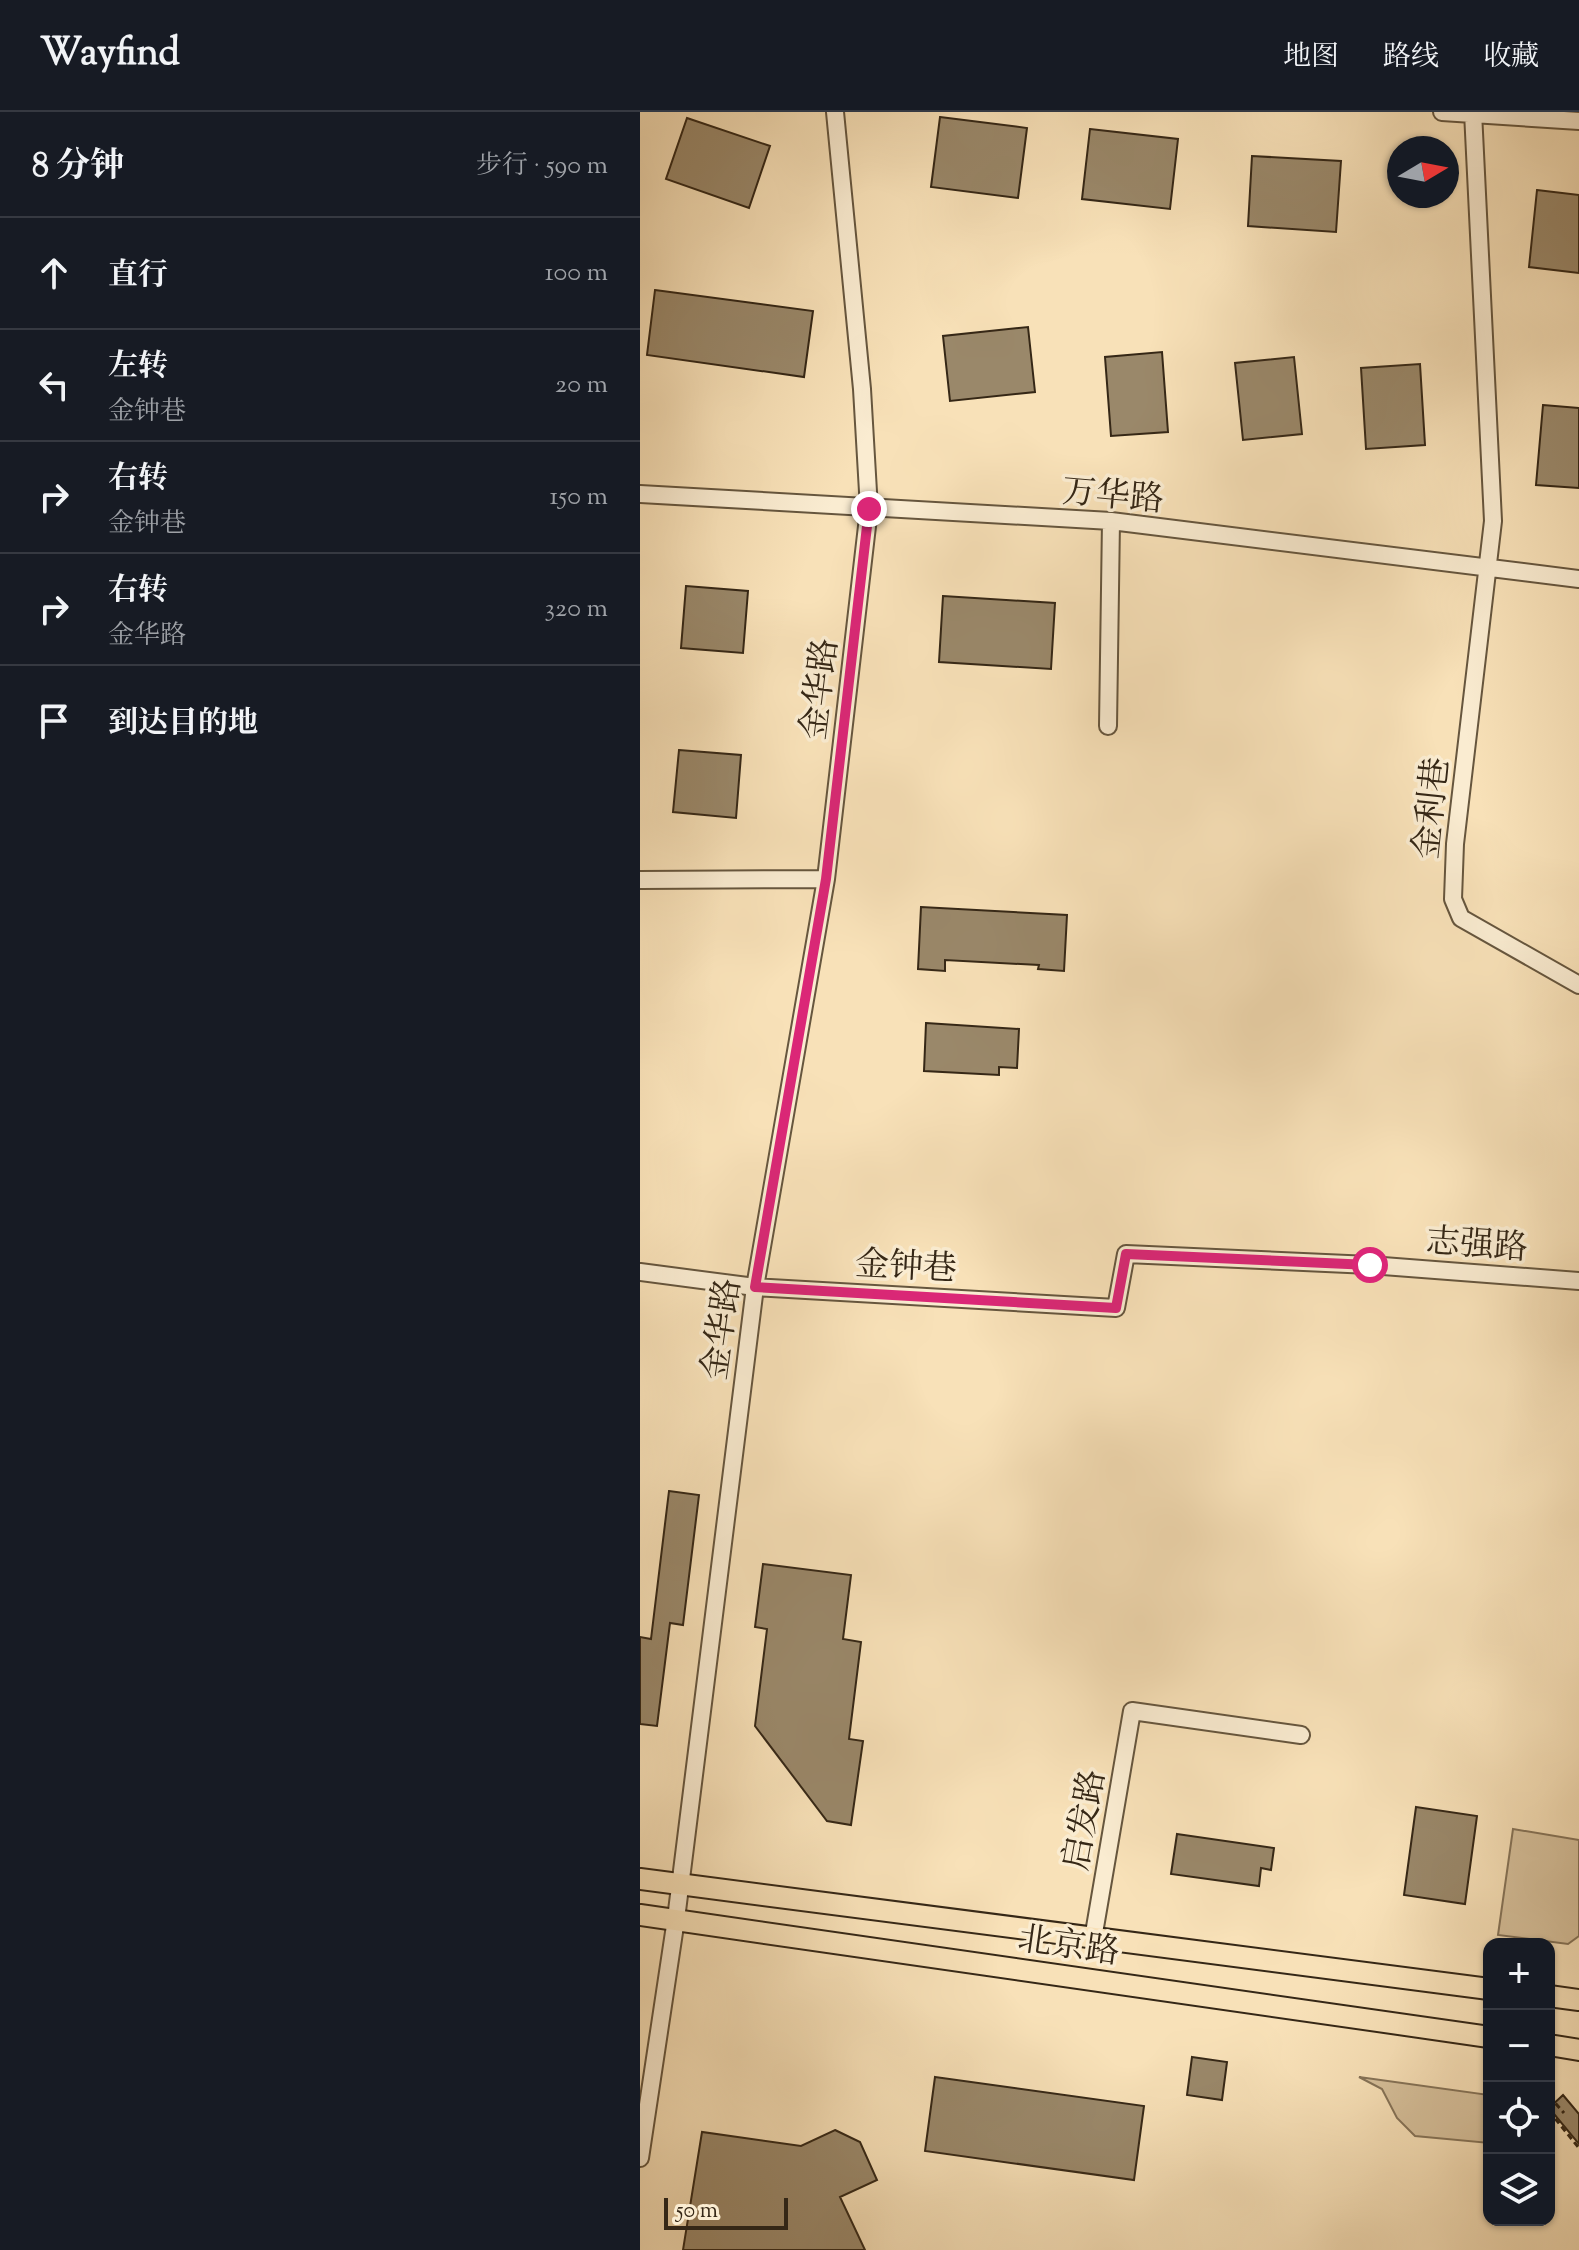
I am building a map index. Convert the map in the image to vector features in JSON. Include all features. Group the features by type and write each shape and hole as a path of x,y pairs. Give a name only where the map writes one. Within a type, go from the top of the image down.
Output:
{"main road":[{"name":"北京路","path":"640,1879 1483,1988"},
{"name":"北京路","path":"640,1915 1483,2036"},
{"path":"1555,1997 1579,2000"},
{"path":"1555,2046 1579,2050"}],"street":[{"name":"金华路","path":"640,2158 676,1919 755,1287 826,879 869,509 862,389 835,112"},
{"path":"1442,112 1579,121"},
{"name":"金利巷","path":"1473,113 1493,521 1455,844 1453,899 1461,918 1579,985"},
{"name":"万华路","path":"640,494 1111,521 1579,579"},
{"path":"1108,726 1111,521"},
{"path":"640,880 826,879"},
{"name":"金钟巷","path":"640,1272 755,1287 1116,1308 1126,1254"},
{"name":"志强路","path":"1126,1254 1370,1265 1579,1281"},
{"name":"启发路","path":"1093,1939 1132,1711 1301,1735"}],"path":[{"path":"1555,2103 1564,2113"},
{"path":"1555,2118 1579,2148"}],"shaded area":[{"path":"1513,1829 1579,1840 1579,1936 1568,1944 1555,1942 1555,1938 1498,1935"},
{"path":"1359,2077 1483,2094 1483,2142 1415,2136 1397,2118 1382,2089"}],"building":[{"path":"940,117 1027,128 1018,198 931,187"},
{"path":"687,118 770,146 749,208 666,179"},
{"path":"1090,129 1178,139 1170,209 1082,199"},
{"path":"1252,156 1341,161 1336,232 1248,226"},
{"path":"1537,190 1579,195 1579,273 1529,267"},
{"path":"655,290 813,311 804,377 647,355"},
{"path":"1028,327 1035,392 950,401 943,336"},
{"path":"1162,352 1168,432 1111,436 1105,357"},
{"path":"1294,357 1302,434 1243,440 1235,363"},
{"path":"1420,364 1425,445 1366,449 1361,368"},
{"path":"1543,405 1579,408 1579,488 1536,485"},
{"path":"686,586 748,591 743,653 681,648"},
{"path":"943,596 1055,603 1051,669 939,662"},
{"path":"679,750 741,755 736,818 673,812"},
{"path":"921,907 1067,915 1064,971 1038,969 1039,965 945,960 945,971 918,969"},
{"path":"926,1023 1019,1029 1017,1068 999,1067 999,1075 924,1071"},
{"path":"669,1491 699,1495 683,1625 670,1623 657,1726 640,1724 640,1637 651,1639"},
{"path":"763,1564 851,1575 843,1639 861,1642 849,1739 863,1741 851,1825 827,1821 755,1726 767,1629 755,1627"},
{"path":"1416,1807 1477,1816 1465,1904 1404,1895"},
{"path":"1177,1834 1274,1848 1271,1870 1261,1868 1259,1886 1171,1874"},
{"path":"1192,2057 1227,2062 1222,2100 1187,2095"},
{"path":"935,2077 1144,2106 1134,2180 925,2151"},
{"path":"1563,2095 1579,2114 1579,2144 1555,2115 1555,2102"},
{"path":"835,2130 860,2142 877,2180 840,2197 865,2250 683,2250 702,2132 801,2146"}],"route":[{"path":"869,509 826,879 755,1287 1116,1308 1126,1254 1370,1265"}]}
